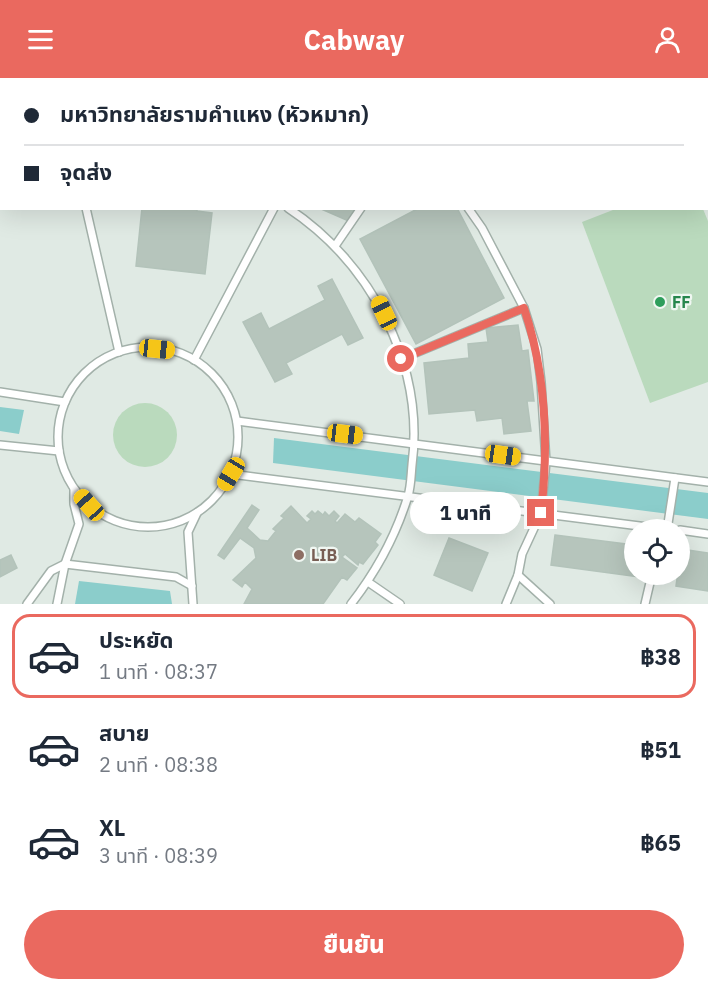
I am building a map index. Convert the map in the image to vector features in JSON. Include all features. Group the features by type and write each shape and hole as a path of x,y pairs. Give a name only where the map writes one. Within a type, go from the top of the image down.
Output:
{"lane":[{"path":"86,210 118,352"},
{"path":"195,360 273,210"},
{"path":"291,210 335,246 358,272 378,301 401,359 412,401 415,446 409,494 386,549 368,582 351,604"},
{"path":"335,246 360,210"},
{"path":"470,210 483,228 524,308 537,349 546,465 541,513 522,554 518,575 506,604"},
{"path":"401,359 524,308"},
{"path":"144,348 170,350 195,360 214,376 224,390 237,421 238,448 231,474 220,493 197,513 161,527 135,526 110,519 89,505 74,489 64,471 59,451 58,426 65,402 78,381 96,364 118,352 144,348"},
{"path":"0,392 65,402"},
{"path":"237,421 546,465 708,482"},
{"path":"0,446 59,451"},
{"path":"231,474 409,494 624,523"},
{"path":"668,519 675,478"},
{"path":"57,604 65,564 79,524 74,504 74,489"},
{"path":"197,513 189,532 192,586 198,604"},
{"path":"690,532 708,534"},
{"path":"27,604 51,571 65,564 176,577 192,586"},
{"path":"518,575 550,604"},
{"path":"368,582 400,604"},
{"path":"645,604 649,585"},
{"path":"193,604 194,595"}],"green space":[{"name":"FF","path":"613,210 703,210 708,221 708,382 650,403 582,222"},
{"path":"139,403 151,403 168,412 175,423 177,435 175,447 168,458 151,467 139,467 127,462 118,453 113,441 113,429 118,417 127,408"}],"water":[{"path":"0,407 24,410 19,434 0,431"},
{"path":"274,438 708,493 708,519 273,463"},
{"path":"79,581 170,591 172,604 75,604"}],"building":[{"path":"142,210 197,210 212,213 205,274 136,266"},
{"path":"324,210 356,210 351,222"},
{"path":"415,210 458,210 504,298 416,344 360,239"},
{"path":"332,279 363,338 348,345 342,334 286,363 292,374 275,382 243,322 261,313 269,329 325,300 318,286"},
{"path":"518,325 522,351 528,350 534,401 527,401 531,431 504,434 502,418 477,421 475,410 429,414 424,363 469,358 468,344 488,342 486,328"},
{"name":"LIB","path":"252,505 259,510 247,528 260,540 268,541 276,531 273,529 284,518 281,516 291,506 307,523 311,519 307,516 312,511 315,514 318,511 323,515 325,512 329,516 334,511 339,516 335,521 337,523 345,514 355,522 359,518 381,534 375,542 378,545 363,564 359,562 358,565 345,554 342,557 357,568 347,580 342,577 323,604 244,604 252,589 245,582 242,587 233,580 256,558 254,548 240,538 224,559 218,555"},
{"path":"555,535 624,544 624,575 551,565"},
{"path":"449,538 488,553 472,591 434,575"},
{"path":"690,550 708,553 708,591 676,586 690,585"},
{"path":"11,555 17,568 0,577 0,560"}],"place":[{"name":"FF","path":"660,302"},
{"name":"LIB","path":"299,555"}],"route":[{"path":"401,359 524,308 537,349 541,382 546,462 541,513"}]}
